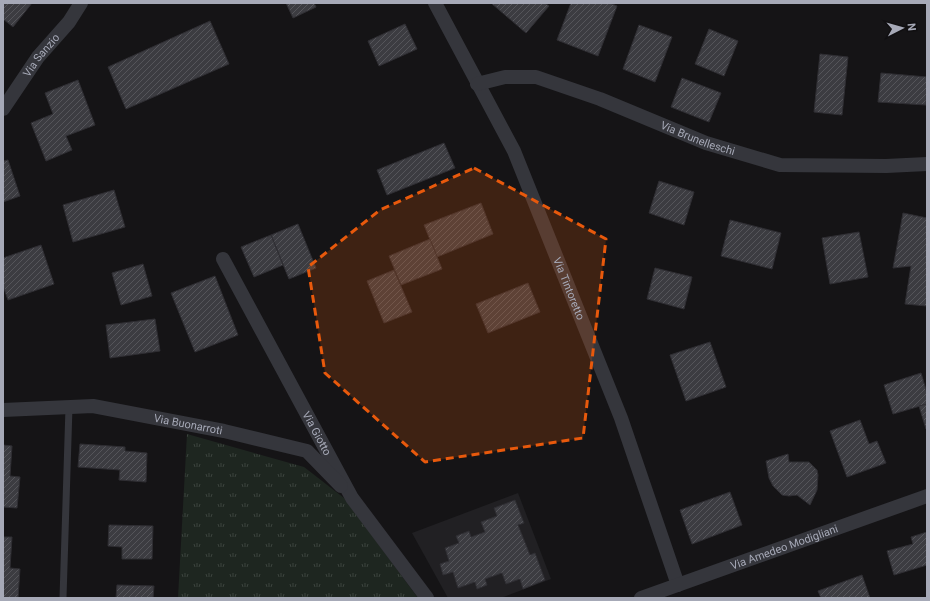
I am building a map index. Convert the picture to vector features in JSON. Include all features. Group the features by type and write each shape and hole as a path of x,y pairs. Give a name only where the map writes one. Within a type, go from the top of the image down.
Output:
{"street":[{"name":"Via Sanzio","path":"3,109 38,57 69,22 81,3"},
{"name":"Via Tintoretto","path":"435,3 514,151 621,418 678,585"},
{"name":"Via Brunelleschi","path":"478,84 505,77 536,77 600,99 706,143 780,165 886,166 927,164"},
{"name":"Via Giotto","path":"223,259 352,498 427,598"},
{"name":"Via Buonarroti","path":"3,410 93,406 224,431 307,451 352,498"},
{"name":"Via Amedeo Modigliani","path":"641,598 927,496"}],"lane":[{"path":"63,598 69,407"}],"highlighted area":[{"path":"474,168 606,239 583,438 425,462 325,373 308,267 380,210"}],"shaded area":[{"path":"518,493 551,579 501,598 448,598 412,533"}],"green space":[{"path":"187,434 304,467 344,498 418,598 178,598"}],"building":[{"path":"3,3 32,3 13,27 3,19"},
{"path":"286,3 314,3 316,7 293,18"},
{"path":"491,3 545,3 549,6 526,33"},
{"path":"571,3 610,3 617,6 598,56 557,40"},
{"path":"210,21 229,64 126,109 108,67"},
{"path":"405,24 417,49 379,66 368,41"},
{"path":"639,25 672,37 655,82 623,69"},
{"path":"709,29 738,41 724,76 695,64"},
{"path":"820,54 848,57 842,115 814,112"},
{"path":"881,73 927,77 926,105 878,102"},
{"path":"682,78 721,93 709,122 671,107"},
{"path":"78,80 95,125 66,136 72,150 46,161 31,123 53,114 45,93"},
{"path":"444,143 455,168 387,195 377,170"},
{"path":"8,160 20,196 3,202 3,161"},
{"path":"659,181 694,192 684,225 649,213"},
{"path":"114,190 125,227 73,242 63,205"},
{"path":"481,203 493,234 437,257 424,225"},
{"path":"903,213 927,218 927,306 905,304 911,266 893,268"},
{"path":"730,220 781,233 772,269 721,256"},
{"path":"298,224 316,268 289,279 271,235"},
{"path":"859,232 868,277 830,284 822,238"},
{"path":"271,235 283,265 254,277 241,247"},
{"path":"430,239 442,269 401,285 389,256"},
{"path":"41,245 54,284 8,300 3,286 3,258"},
{"path":"143,264 152,296 121,305 112,273"},
{"path":"655,268 692,277 684,309 647,299"},
{"path":"394,270 412,312 384,323 367,281"},
{"path":"215,276 238,335 195,352 171,293"},
{"path":"528,283 540,312 488,333 476,304"},
{"path":"155,319 160,351 110,358 106,325"},
{"path":"710,342 726,387 686,401 670,355"},
{"path":"921,373 927,393 927,404 893,414 884,385"},
{"path":"927,404 927,429 926,429 919,406"},
{"path":"860,420 869,444 877,441 886,463 847,477 830,431"},
{"path":"80,444 125,447 125,451 147,453 146,482 119,480 120,470 78,467"},
{"path":"3,445 12,446 10,476 20,477 17,508 3,507"},
{"path":"788,454 789,462 809,462 817,470 817,490 810,505 797,495 782,495 773,486 769,478 766,461"},
{"path":"730,492 742,525 692,544 680,510"},
{"path":"515,500 524,523 518,525 530,555 535,553 545,580 523,589 520,579 506,584 502,573 485,579 487,585 477,589 475,582 458,588 453,572 443,575 440,564 449,561 445,548 459,543 456,536 469,531 471,537 485,532 481,522 497,516 494,508"},
{"path":"109,525 153,526 152,559 122,559 122,547 108,546"},
{"path":"927,532 927,565 894,575 887,551 913,544 911,537"},
{"path":"3,537 12,537 10,568 20,569 18,598 3,598"},
{"path":"862,575 870,598 821,598 818,591"},
{"path":"117,585 154,586 153,598 116,598"}]}
